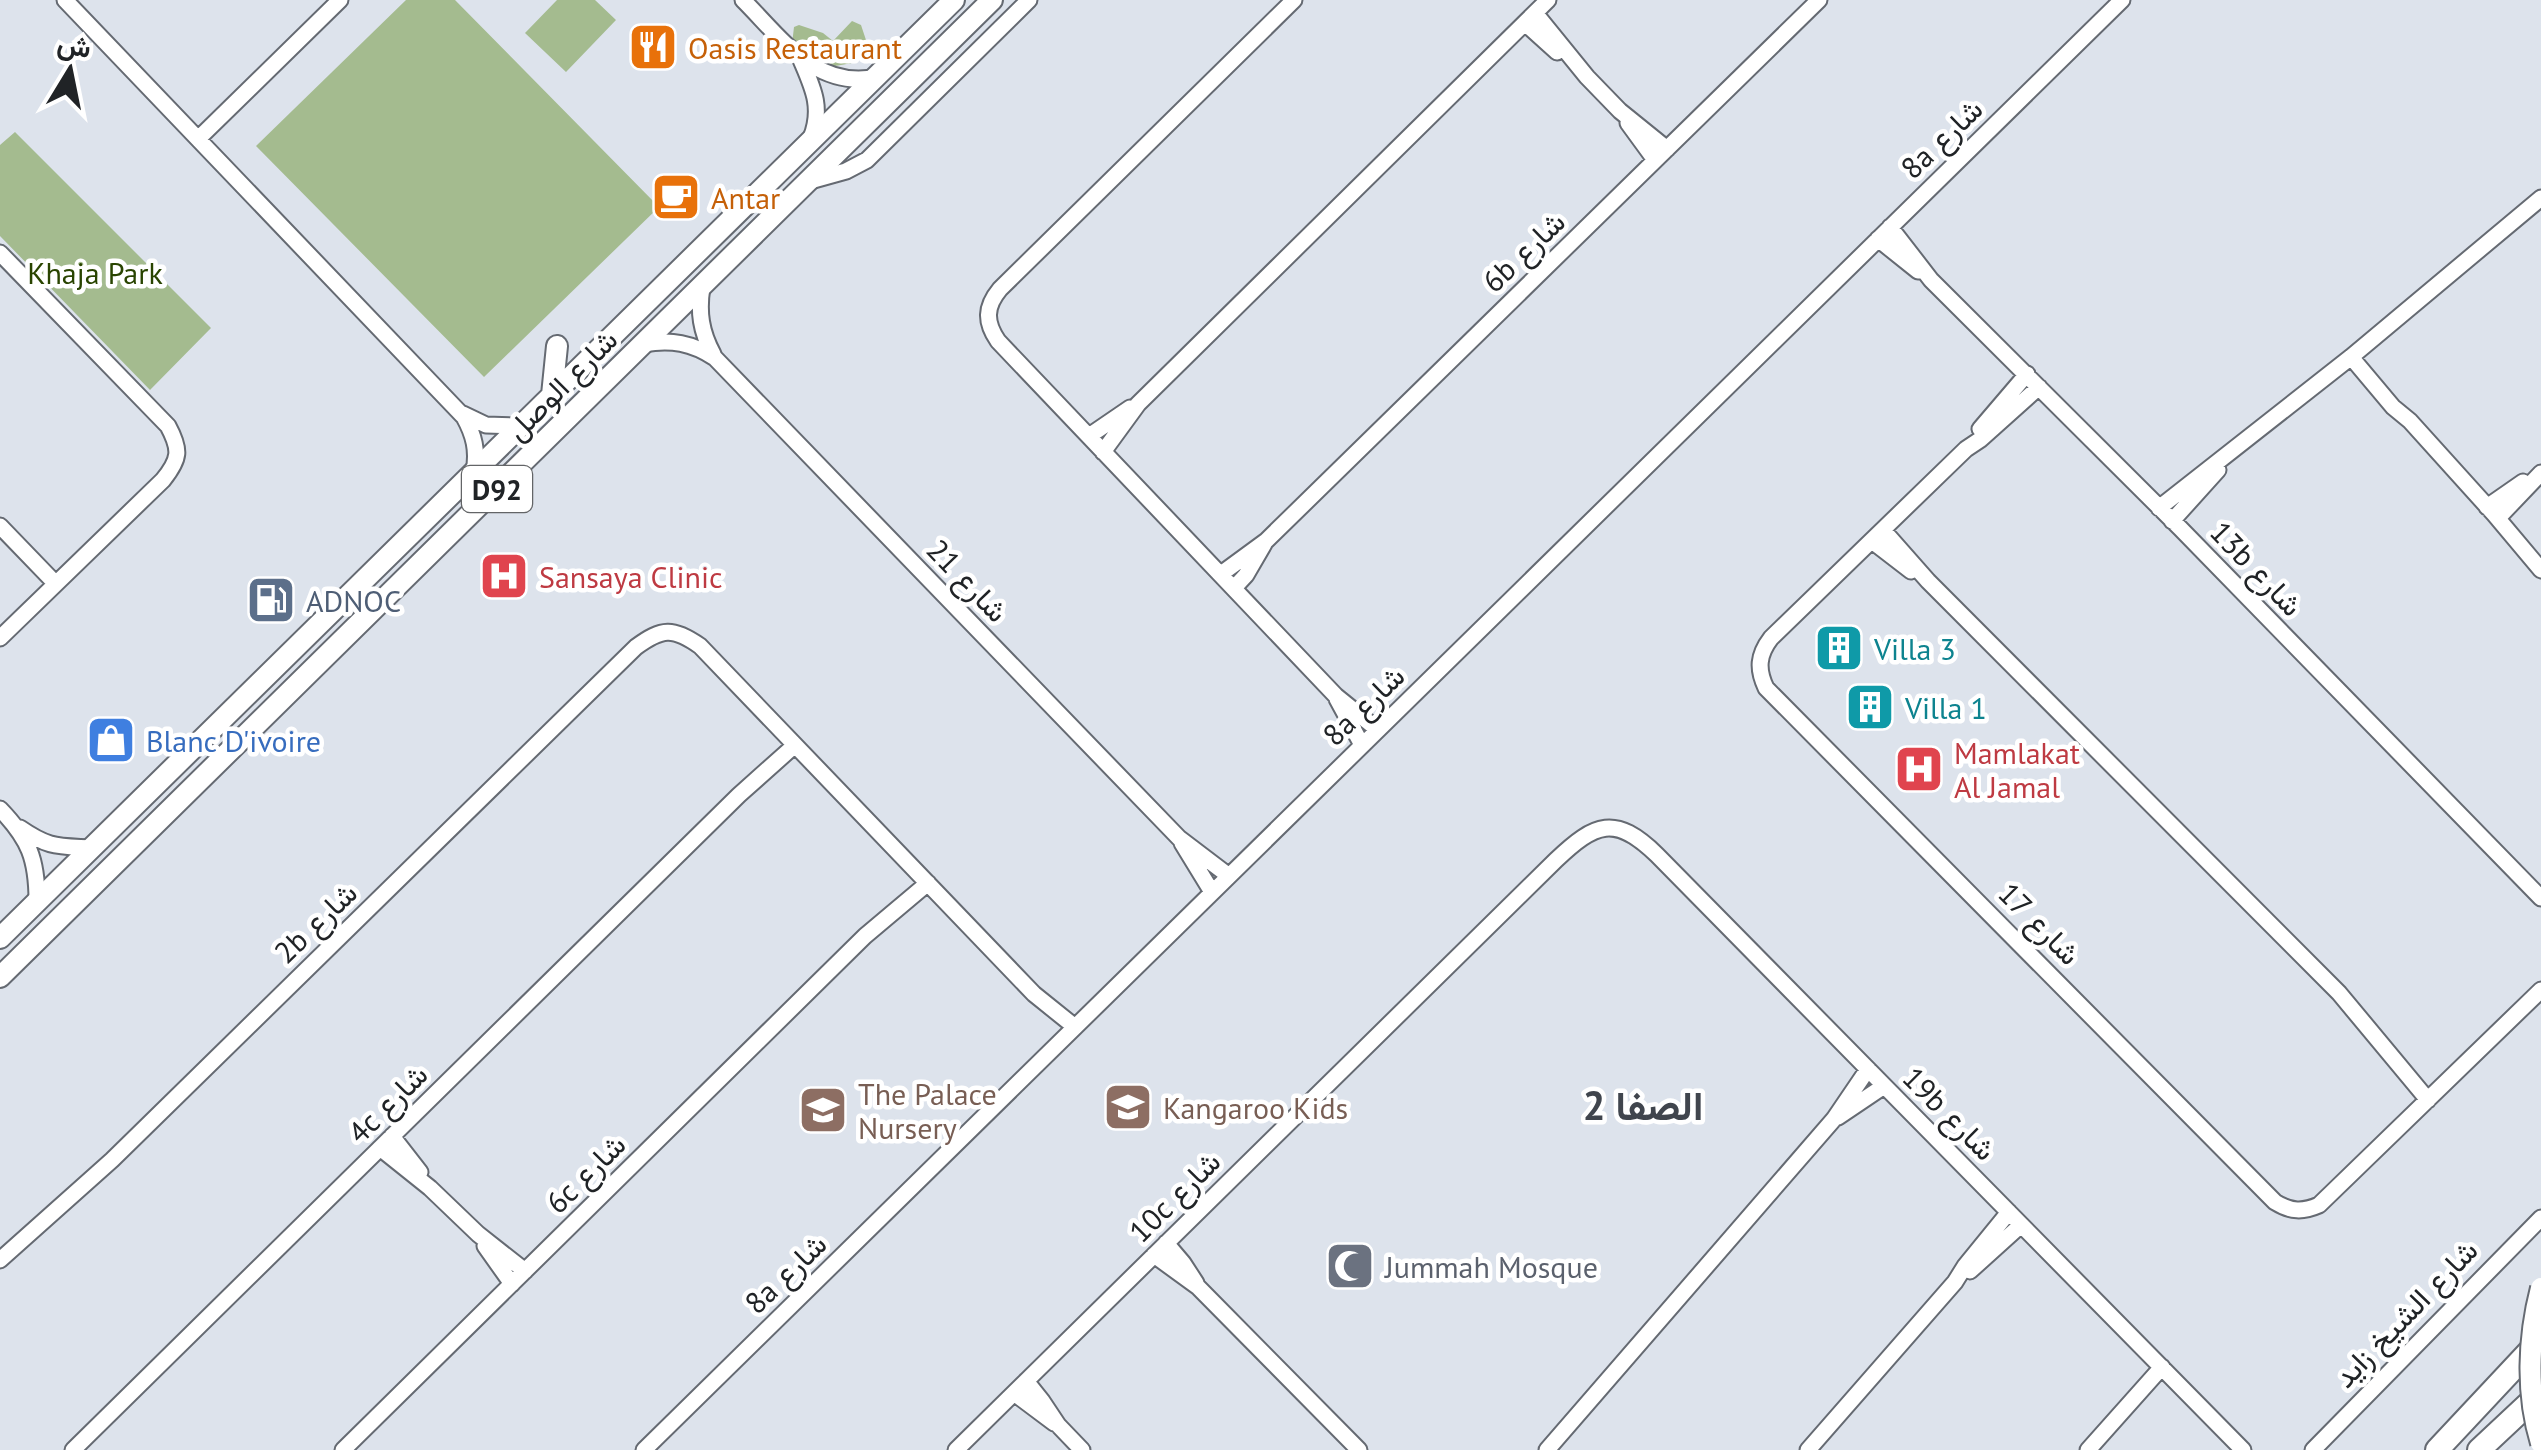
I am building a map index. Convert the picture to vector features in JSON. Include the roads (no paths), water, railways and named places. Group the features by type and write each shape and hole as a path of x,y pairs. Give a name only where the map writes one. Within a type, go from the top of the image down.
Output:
{"highway":[{"path":"2438,1450 2541,1338"},
{"path":"2480,1450 2541,1392"}],"main road":[{"name":"شارع الوصل","path":"0,938 954,0"},
{"name":"شارع الوصل","path":"0,977 992,0"},
{"path":"552,395 557,346"},
{"path":"134,807 132,819 136,824 141,828 152,827"},
{"path":"57,947 62,916"},
{"path":"2541,1288 2531,1342 2531,1390 2541,1443"}],"street":[{"path":"65,0 464,417 474,437 474,471"},
{"path":"198,138 340,0"},
{"path":"743,0 799,57 824,73 856,80 877,76"},
{"path":"806,182 846,171 867,160 1030,0"},
{"path":"1294,0 1000,289 991,299 987,313 989,328 998,341 1336,696 1378,730"},
{"path":"1104,452 1138,404 1548,0"},
{"name":"6b شارع","path":"1221,574 1266,541 1818,0"},
{"name":"8a شارع","path":"644,1450 2122,0"},
{"path":"1530,18 1661,154"},
{"path":"799,57 818,102 810,140"},
{"path":"2159,508 2355,353 2541,198"},
{"name":"13b شارع","path":"1884,233 2541,898"},
{"path":"0,253 168,426 176,441 177,457 163,480 0,638"},
{"name":"شارع 21","path":"702,287 700,316 715,358"},
{"name":"شارع 21","path":"644,344 674,341 715,358 1180,840 1228,876"},
{"path":"2355,353 2541,570"},
{"path":"2027,374 1966,448 1877,535 1928,581 2338,993 2432,1096 2541,990"},
{"path":"1966,448 2039,386"},
{"path":"1088,436 1138,404"},
{"path":"456,409 486,424 520,426"},
{"path":"2172,521 2229,455"},
{"path":"2492,512 2540,473"},
{"path":"0,526 55,584"},
{"name":"شارع 17","path":"1877,535 1762,649 1760,676 1766,688 2275,1202 2295,1210 2319,1205 2432,1096"},
{"name":"6b شارع","path":"1234,588 1266,541"},
{"name":"2b شارع","path":"0,1260 112,1160 653,634 671,630 700,646 791,741"},
{"path":"1336,696 1362,745"},
{"path":"791,741 1069,1032"},
{"name":"4c شارع","path":"73,1450 791,741"},
{"path":"0,808 32,853 37,901"},
{"path":"16,826 44,844 91,848"},
{"name":"19b شارع","path":"1610,828 1631,834 1647,845 2243,1450"},
{"name":"10c شارع","path":"956,1450 1556,860 1582,836 1610,828"},
{"name":"شارع 21","path":"1180,840 1212,892"},
{"name":"6c شارع","path":"343,1450 865,936 880,926 923,879"},
{"path":"1547,1450 1834,1119 1868,1069"},
{"path":"1834,1119 1884,1086"},
{"path":"386,1142 478,1234 525,1271"},
{"path":"1955,1282 2009,1212"},
{"name":"شارع الشيخ زايد","path":"2313,1450 2541,1218"},
{"path":"1808,1450 1955,1282 2021,1224"},
{"path":"478,1234 512,1284"},
{"path":"1160,1249 1183,1263 1198,1287 1359,1450"},
{"path":"2088,1450 2162,1368"},
{"path":"1020,1387 1042,1401 1082,1450"}],"place":[{"name":"Oasis Restaurant","path":"653,47"},
{"name":"Antar","path":"676,197"},
{"name":"Sansaya Clinic","path":"504,576"},
{"name":"ADNOC","path":"271,600"},
{"name":"Villa 3","path":"1839,648"},
{"name":"Villa 1","path":"1870,707"},
{"name":"Blanc D'ivoire","path":"111,740"},
{"name":"Mamlakat Al Jamal","path":"1919,769"},
{"name":"Kangaroo Kids","path":"1128,1107"},
{"name":"The Palace Nursery","path":"823,1110"},
{"name":"Jummah Mosque","path":"1350,1266"}],"district":[{"name":"الصفا 2","path":"1643,1105"}],"park label":[{"name":"Khaja Park","path":"95,272"}]}
